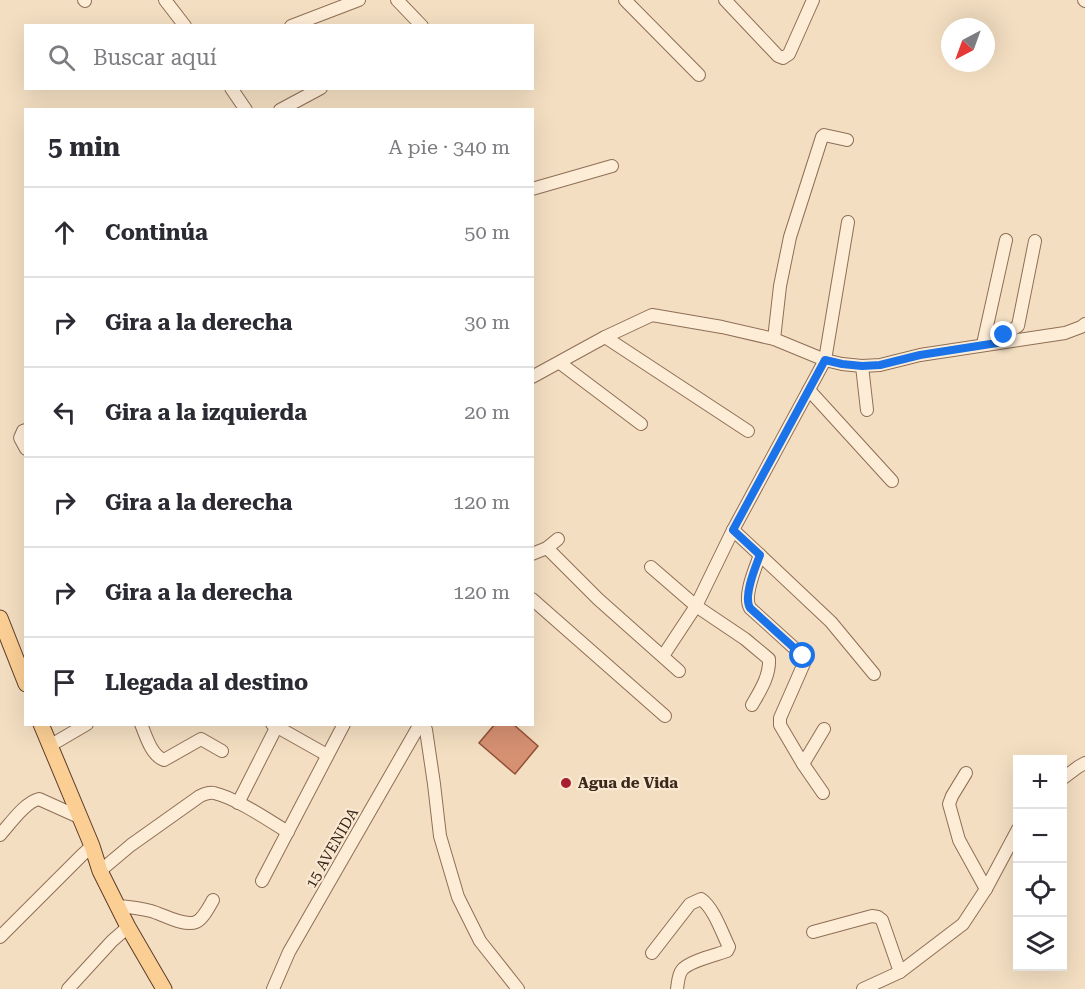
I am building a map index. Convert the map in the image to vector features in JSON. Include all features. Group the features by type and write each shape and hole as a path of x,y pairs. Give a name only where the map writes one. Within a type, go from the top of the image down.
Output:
{"main road":[{"path":"0,618 24,679"},
{"path":"42,726 92,846 100,871 128,927 164,989"}],"street":[{"path":"165,0 183,24"},
{"path":"296,24 359,0"},
{"path":"397,0 420,24"},
{"path":"625,0 699,75"},
{"path":"725,0 777,56 783,58 789,54 809,2"},
{"path":"232,90 245,108"},
{"path":"284,108 317,90"},
{"path":"774,339 780,286 790,237 821,141 824,135 847,140"},
{"path":"534,188 612,166"},
{"path":"663,656 696,606 733,530 825,360 848,222"},
{"path":"984,344 1006,240"},
{"path":"997,343 999,338 1018,326 1035,241"},
{"path":"534,376 605,337 657,314 774,339 825,360 862,366 880,365 920,355 984,344 1065,333 1085,324"},
{"path":"605,337 748,431"},
{"path":"560,363 641,424"},
{"path":"862,366 867,410"},
{"path":"809,390 892,482"},
{"path":"24,430 20,438 24,445"},
{"path":"733,530 831,622 874,675"},
{"path":"534,553 547,548 558,539"},
{"path":"547,548 598,599 679,671"},
{"path":"760,555 747,603 801,652 805,661 780,718 780,724 823,793"},
{"path":"651,567 696,606 745,639 769,659 765,681 752,705"},
{"path":"534,601 665,716"},
{"path":"51,745 84,726"},
{"path":"142,726 152,750 164,760 201,739 222,751"},
{"path":"238,803 276,726"},
{"path":"278,726 327,755"},
{"path":"262,881 343,726"},
{"name":"15 AVENIDA","path":"273,989 289,952 421,726"},
{"path":"423,726 426,730 440,836 458,897 480,941 518,989"},
{"path":"803,764 824,729"},
{"path":"1067,775 1085,763"},
{"path":"966,773 949,804 959,840 987,889"},
{"path":"100,871 131,845 200,796 213,793 238,803 288,832"},
{"path":"0,835 35,799 79,818"},
{"path":"863,989 900,972 963,924 987,889 1013,837"},
{"path":"0,937 92,846"},
{"path":"652,953 690,904 698,899 705,901 729,947 727,951 689,964 682,969 677,989"},
{"path":"118,906 149,910 189,923 196,922 213,900"},
{"path":"813,932 872,916 878,917 882,921 900,972"},
{"path":"68,989 128,927"}],"building":[{"path":"493,726 515,726 538,746 515,774 479,743"}],"place":[{"name":"Agua de Vida","path":"566,783"}],"route":[{"path":"803,656 747,603 760,555 733,530 825,360 862,366 880,365 920,355 997,343 1004,335"}]}
